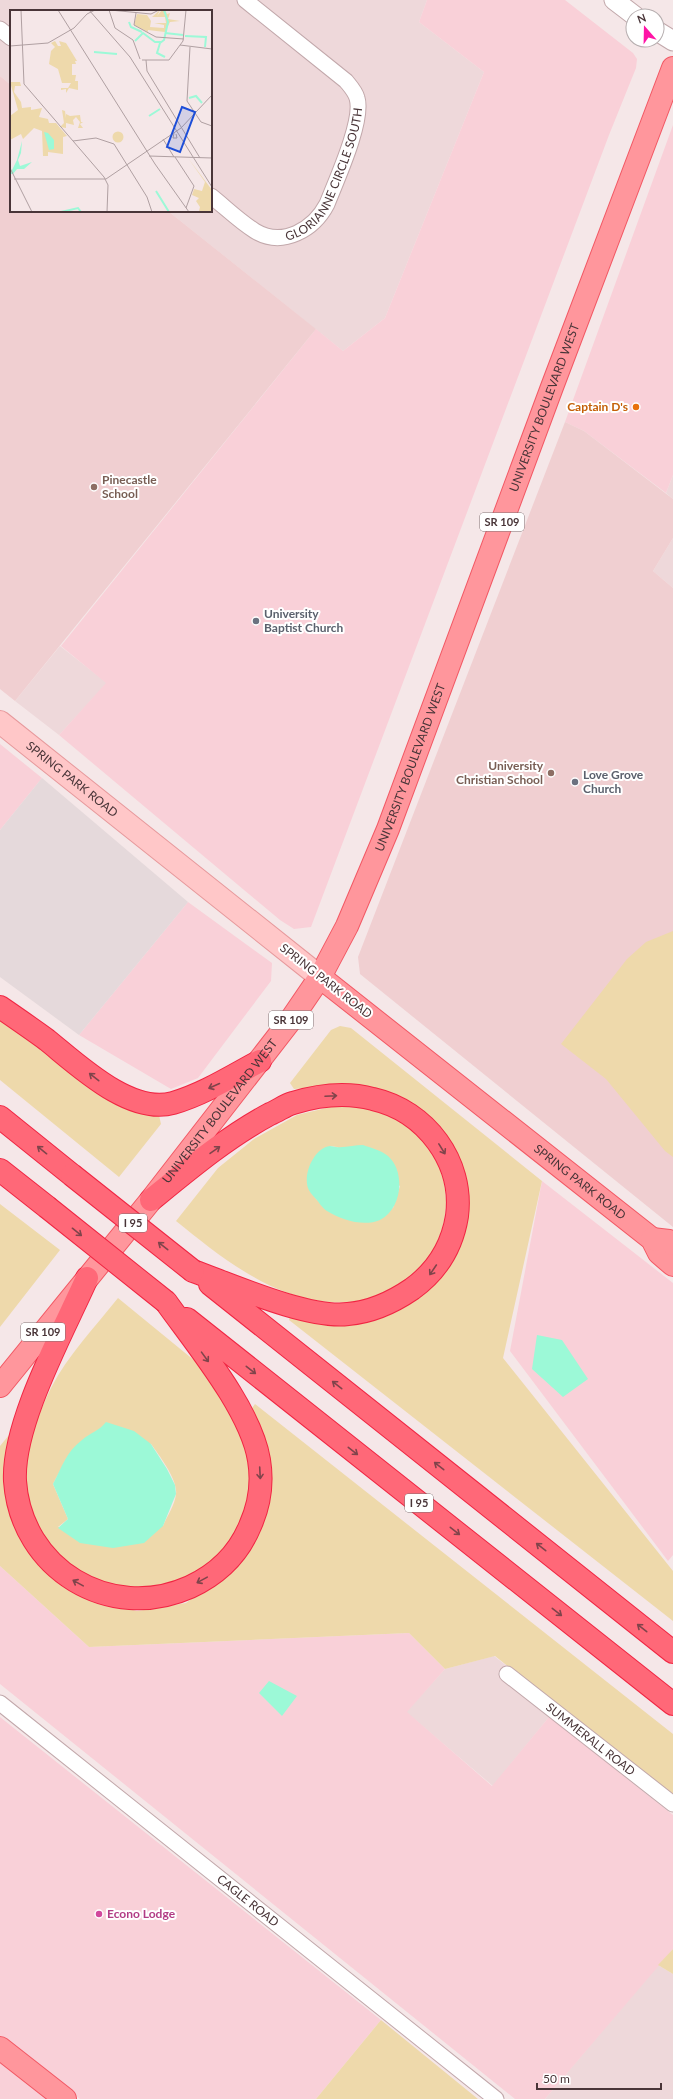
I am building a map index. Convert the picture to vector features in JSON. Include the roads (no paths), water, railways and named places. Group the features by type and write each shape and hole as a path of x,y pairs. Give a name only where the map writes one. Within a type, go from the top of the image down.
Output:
{"highway":[{"path":"0,1007 106,1085 134,1100 152,1104 172,1103 216,1085 260,1061"},
{"path":"151,1200 196,1163 254,1123 292,1103 328,1096 357,1096 374,1099 391,1105 417,1121 431,1133 443,1148 456,1179 458,1205 454,1233 447,1250 428,1277 399,1298 383,1306 347,1315 329,1314 258,1295 193,1271"},
{"name":"I 95","path":"0,1117 673,1652"},
{"name":"I 95","path":"0,1170 673,1704"},
{"path":"87,1278 42,1377 22,1430 15,1462 15,1482 18,1501 24,1522 34,1541 46,1556 60,1571 78,1583 96,1592 114,1597 134,1599 155,1597 178,1592 210,1576 234,1556 244,1541 259,1505 261,1484 259,1459 247,1423 223,1382 166,1302"}],"main road":[{"name":"UNIVERSITY BOULEVARD WEST","path":"0,1386 151,1200 260,1061 320,977 347,926 388,829 557,374 673,68"},
{"name":"SPRING PARK ROAD","path":"0,722 652,1239 659,1253 673,1265"},
{"name":"SPRING PARK ROAD","path":"652,1239 669,1241 673,1244"},
{"path":"0,2048 65,2099"}],"street":[{"name":"GLORIANNE CIRCLE SOUTH","path":"212,197 256,232 272,236 292,236 307,229 321,216 327,204 357,121 358,99 354,90 346,81 245,0"},
{"path":"614,0 625,8"},
{"path":"0,29 10,37"},
{"name":"SUMMERALL ROAD","path":"507,1674 673,1804"},
{"name":"CAGLE ROAD","path":"0,1703 496,2099"}],"place":[{"name":"Captain D's","path":"636,407"},
{"name":"Pinecastle School","path":"94,487"},
{"name":"University Baptist Church","path":"256,621"},
{"name":"University Christian School","path":"551,773"},
{"name":"Love Grove Church","path":"575,782"},
{"name":"Econo Lodge","path":"99,1914"}]}
